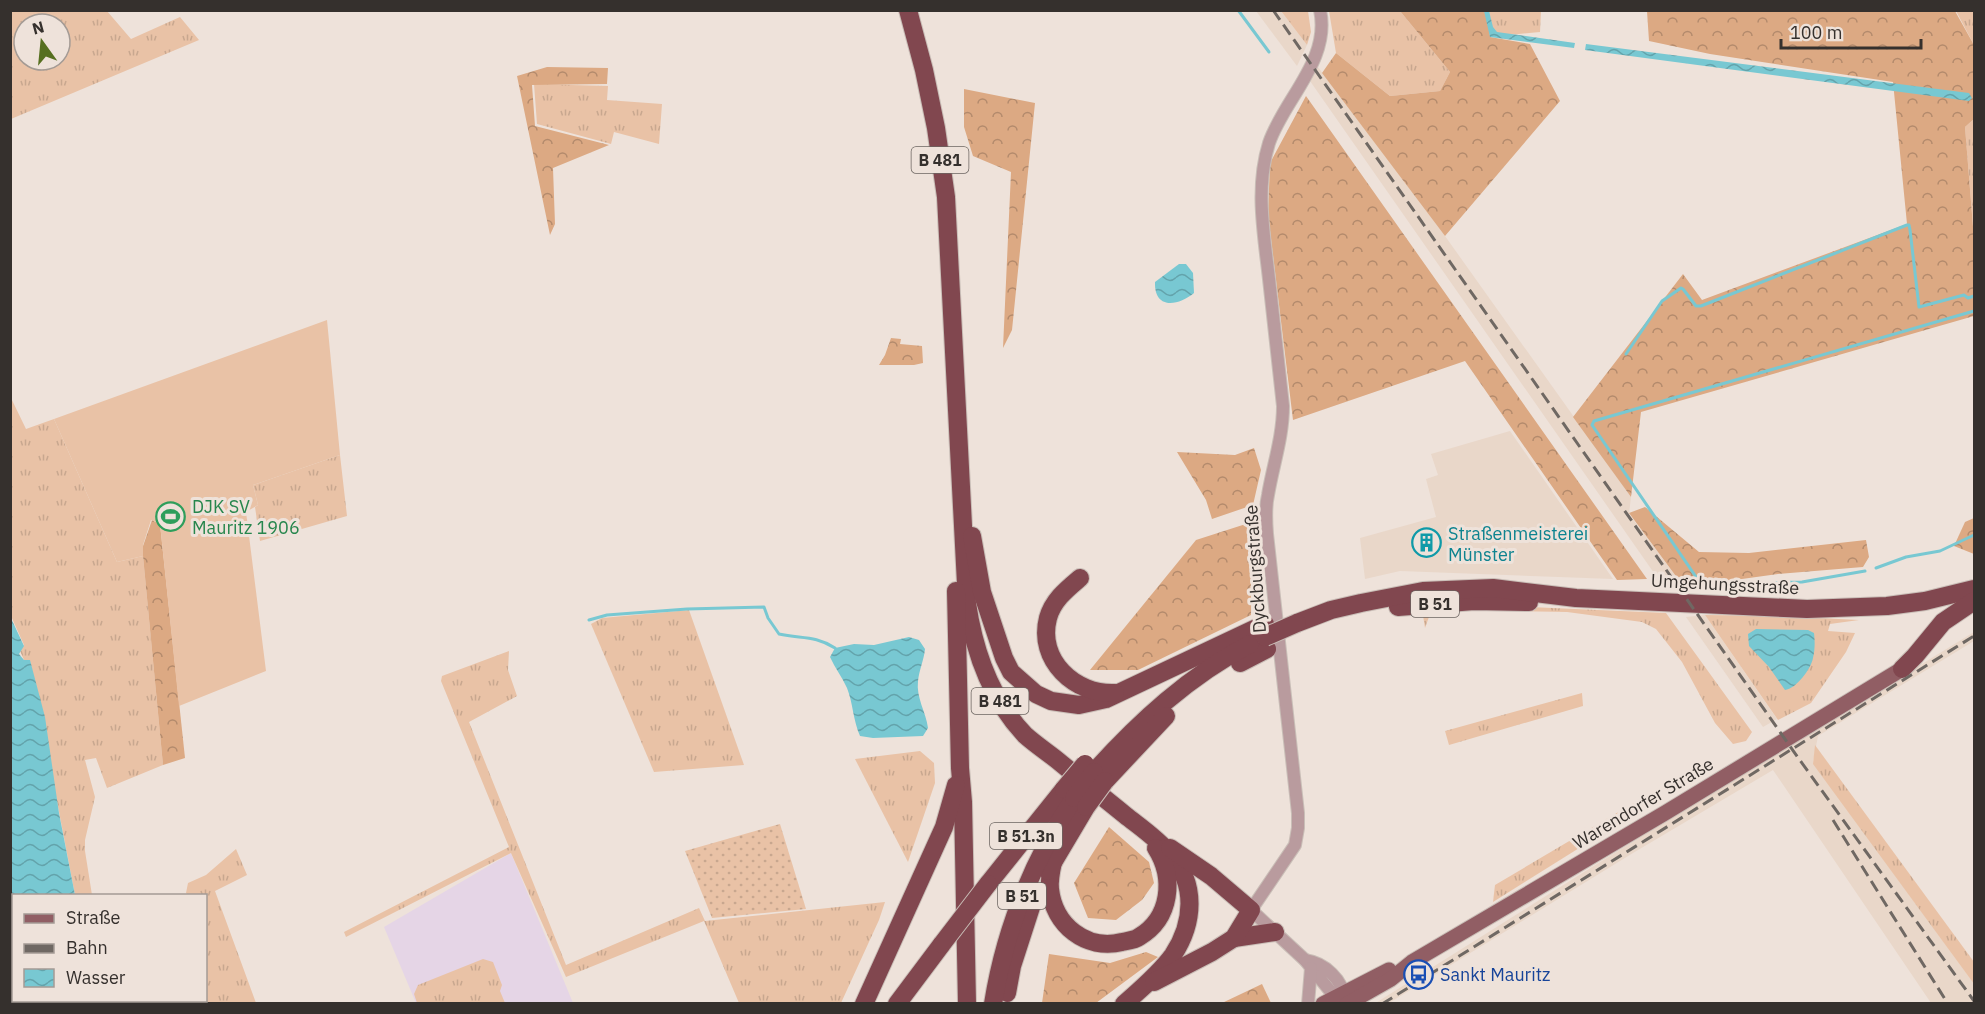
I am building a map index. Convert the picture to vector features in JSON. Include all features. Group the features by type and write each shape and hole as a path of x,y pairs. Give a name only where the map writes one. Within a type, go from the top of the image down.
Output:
{"highway":[{"name":"B 481","path":"908,10 934,116 946,197 967,603 976,649 1006,711 1026,735 1143,830 1211,876 1251,910"},
{"path":"963,514 974,541 982,592 1004,658 1011,672 1036,694 1051,701 1068,705 1090,704 1120,693 1226,644 1266,637 1297,623"},
{"path":"965,561 955,582 967,1004"},
{"path":"1080,578 1060,594 1048,617 1046,634 1051,656 1065,675 1077,684 1093,692 1120,693"},
{"name":"Umgehungsstraße","path":"1297,623 1327,601 1379,588 1422,582 1576,598 1768,608 1879,607 1925,601 1974,589"},
{"name":"Umgehungsstraße","path":"1297,623 1330,623 1408,605 1474,601 1530,602 1576,598"},
{"path":"1902,669 1943,622 1974,601"},
{"name":"B 51","path":"993,1004 999,964 1012,921 1027,884 1055,828 1075,798 1095,772 1209,682 1251,656 1266,637"},
{"path":"1075,798 1149,701 1226,644"},
{"path":"864,1004 944,827 953,801 960,768"},
{"name":"B 51","path":"1006,1004 1012,966 1024,923 1039,887 1053,862 1075,798"},
{"name":"B 51.3n","path":"897,1004 988,884 1075,798"},
{"path":"1053,862 1049,887 1053,905 1063,923 1078,937 1097,944 1115,944 1138,938 1153,926 1163,911 1168,894 1168,878 1162,858 1143,830"},
{"path":"1124,1004 1172,956 1185,933 1191,908 1190,893 1184,876 1171,854 1143,830"},
{"path":"1234,938 1251,910"},
{"path":"1138,991 1234,938 1275,932"}],"main road":[{"name":"Warendorfer Straße","path":"1340,1001 1391,979 1404,967 1902,669"}],"street":[{"name":"Dyckburgstraße","path":"1251,910 1292,851 1298,828 1267,534 1268,496 1283,426 1283,406 1263,227 1261,187 1265,158 1272,136 1319,48 1322,31 1320,10"},
{"path":"1251,910 1308,964 1308,1004"},
{"path":"1308,964 1317,962 1337,981 1340,1001"}],"shaded area":[{"path":"1256,11 1281,11 1307,45 1297,66"},
{"path":"1318,67 1445,236 1631,497 1629,514 1684,587 1661,583 1310,81"},
{"name":"Straßenmeisterei Münster","path":"1510,431 1613,579 1400,571 1365,579 1360,538 1436,517 1426,479 1438,475 1431,454"},
{"path":"1705,615 1777,719 1763,727 1686,617"},
{"path":"1974,632 1974,641 1818,736 1813,762 1974,984 1974,1003 1931,1003 1773,770 1389,1003 1374,1004 1592,867"},
{"path":"511,853 573,1003 416,1003 384,927"}],"green space":[{"path":"10,11 107,11 131,39 180,17 199,40 11,119"},
{"path":"1281,11 1308,11 1311,32 1307,45"},
{"path":"1329,11 1400,11 1450,72 1440,91 1390,96 1336,53"},
{"path":"1400,11 1487,11 1490,37 1530,44 1560,101 1445,236 1322,73 1336,53 1390,96 1440,91 1450,72"},
{"path":"1487,11 1541,11 1540,32 1489,37"},
{"path":"1647,11 1955,11 1974,45 1974,119 1965,127 1974,239 1974,316 1641,412 1631,497 1573,417 1683,274 1702,300 1907,224 1893,82 1710,54 1649,41"},
{"path":"1956,11 1974,11 1974,45"},
{"path":"547,67 608,68 607,84 532,85 535,126 609,145 553,168 555,224 550,235 517,76"},
{"path":"534,84 608,86 607,100 662,104 659,144 614,132 611,144 537,124"},
{"path":"964,89 1035,103 1012,330 1003,348 1011,172 973,156 964,127"},
{"path":"1306,96 1647,579 1617,580 1465,361 1293,420 1268,214 1270,163"},
{"path":"1974,119 1974,239 1965,127"},
{"name":"DJK SV Mauritz 1906","path":"327,320 340,455 253,485 258,505 246,512 266,671 179,706 160,524 151,520 143,545 143,556 117,562 54,419"},
{"path":"891,338 901,339 900,344 922,346 923,363 879,365"},
{"path":"11,398 26,429 54,419 117,562 143,556 163,765 107,788 96,758 85,760 95,797 85,840 92,894 75,894 30,661 24,660 20,651 24,645 11,616"},
{"path":"1254,448 1261,470 1253,505 1212,519 1206,500 1177,452 1235,455"},
{"path":"340,455 347,516 260,541 255,507 258,505 253,485"},
{"path":"1645,507 1699,552 1749,553 1866,540 1869,557 1863,567 1778,574 1684,587 1629,513"},
{"path":"1974,518 1974,554 1954,546 1965,522"},
{"path":"152,520 160,524 185,758 163,765 143,556 143,546"},
{"path":"1252,522 1251,615 1138,670 1090,670 1196,540"},
{"path":"1463,604 1666,613 1752,732 1746,741 1733,744 1715,723 1682,662 1656,629 1642,622 1567,612 1462,610 1430,614 1425,628 1422,609"},
{"path":"689,610 744,765 654,772 591,624 602,618"},
{"path":"1705,615 1859,620 1830,624 1828,631 1855,633 1846,652 1811,703 1778,720"},
{"path":"509,651 508,670 517,696 469,722 566,965 699,908 705,921 885,902 841,1003 739,1003 704,921 566,977 511,853 346,937 344,932 509,847 441,681 442,676"},
{"path":"1582,693 1583,706 1449,745 1445,731"},
{"path":"1815,745 1974,962 1974,984 1813,764"},
{"path":"920,751 934,763 935,783 908,862 855,759"},
{"path":"1659,788 1656,800 1493,902 1495,885"},
{"path":"780,824 806,909 712,918 685,851"},
{"path":"1109,827 1149,862 1154,883 1142,900 1116,920 1088,918 1074,883"},
{"path":"236,849 247,875 215,891 256,1003 127,1003 207,1002 207,894 186,893 188,883 206,875"},
{"path":"1146,952 1158,957 1096,1003 1042,1003 1049,954 1110,963"},
{"path":"483,959 493,962 502,985 500,991 505,1003 417,1003 414,994 418,985"},
{"path":"1262,984 1271,1003 1222,1003"}],"water":[{"path":"1484,11 1489,11 1493,27 1497,32 1575,43 1574,48 1490,37"},
{"path":"1586,44 1969,93 1972,98 1969,101 1585,50"},
{"path":"1179,264 1186,264 1193,273 1194,293 1181,301 1168,303 1158,297 1155,282"},
{"path":"10,616 24,646 19,654 24,660 30,660 45,717 59,813 75,894 12,894 12,1002 89,1003 11,1003"},
{"path":"1756,629 1808,630 1814,633 1812,662 1794,686 1785,690 1769,667 1749,646 1748,634"},
{"path":"909,637 919,640 925,649 918,687 928,728 923,736 873,738 860,736 847,688 830,657 835,648 854,644 874,645"}],"waterway":[{"path":"1238,10 1269,52"},
{"path":"1626,354 1662,301 1681,288 1696,306 1701,306 1907,225 1910,230 1919,307 1964,295 1968,298 1974,296"},
{"path":"1705,590 1592,425 1594,421 1974,311"},
{"path":"1876,568 1906,557 1940,551 1974,535"},
{"path":"1696,584 1802,582 1865,571"},
{"path":"589,620 607,615 687,609 764,607 768,618 779,634 814,639 835,648"}],"railway":[{"path":"1273,10 1799,759 1974,1001"},
{"path":"1382,1004 1974,636"},
{"path":"1833,820 1948,1004"}],"place":[{"name":"DJK SV Mauritz 1906","path":"171,516"},
{"name":"Straßenmeisterei Münster","path":"1427,543"},
{"name":"Sankt Mauritz","path":"1419,974"}]}
